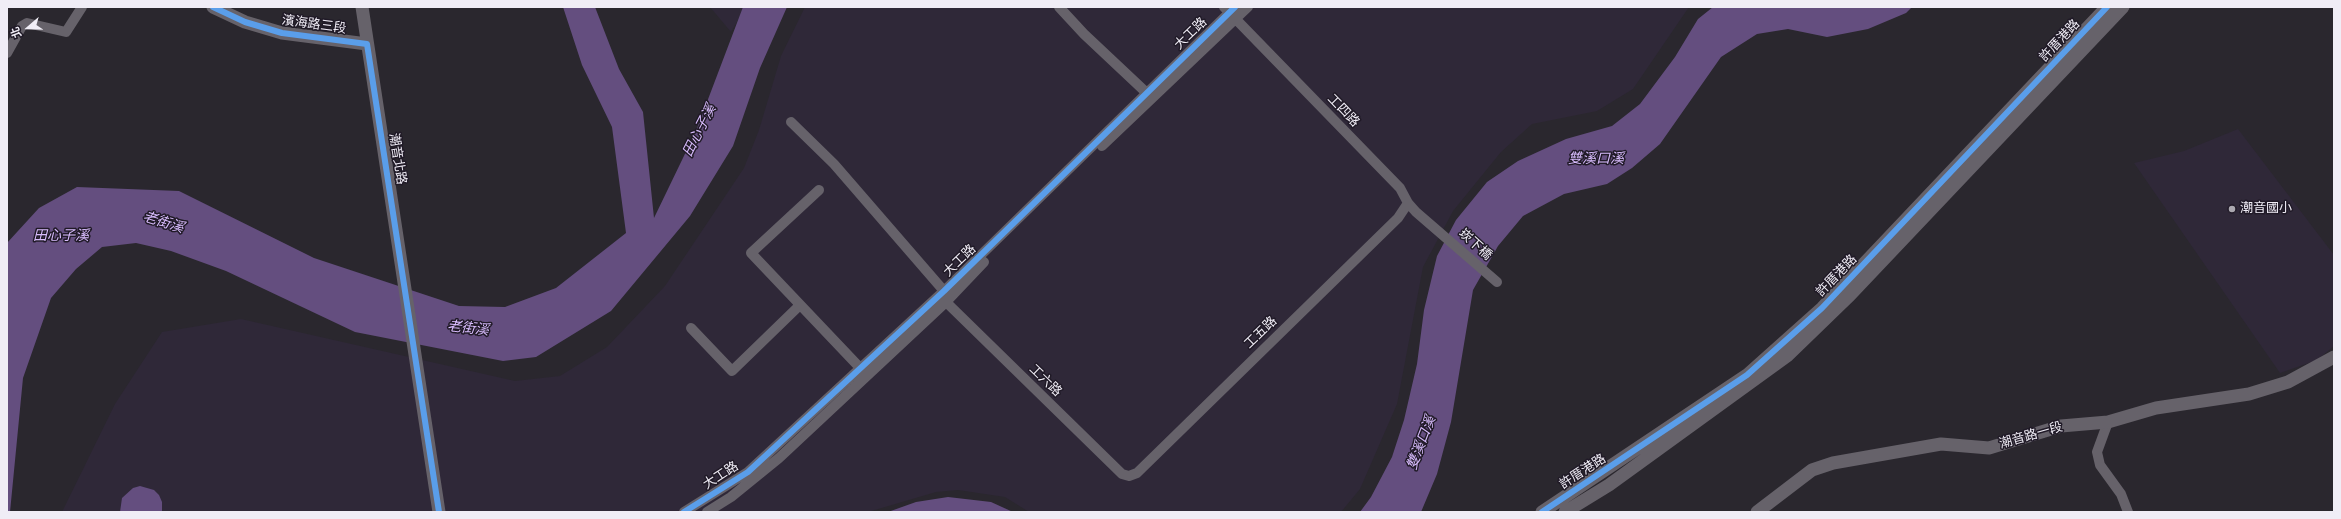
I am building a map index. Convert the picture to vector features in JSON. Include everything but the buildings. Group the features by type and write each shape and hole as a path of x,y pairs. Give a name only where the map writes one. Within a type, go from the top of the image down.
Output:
{"street":[{"path":"7,53 22,26 27,23 66,32 82,7"},
{"name":"濱海路三段","path":"213,7 245,22 282,33 367,44"},
{"name":"潮音北路","path":"362,7 439,512"},
{"path":"1059,7 1150,96"},
{"name":"大工路","path":"707,512 731,497 779,458 867,376 946,302 1029,214 1150,96 1231,11 1248,7"},
{"name":"許厝港路","path":"1542,512 1701,408 1729,393 1787,356 1850,295 2010,118 2107,7"},
{"name":"許厝港路","path":"2010,118 2123,7"},
{"name":"工四路","path":"1231,11 1400,188 1408,203 1442,232"},
{"name":"大工路","path":"684,512 748,472 944,291 1150,96"},
{"path":"791,122 834,164 944,291"},
{"path":"819,190 751,253 867,376"},
{"name":"工五路","path":"1129,476 1137,473 1398,218 1408,203"},
{"name":"崁下橋","path":"1442,232 1494,280"},
{"name":"工六路","path":"946,302 1122,474 1129,476"},
{"path":"691,328 732,371 800,305"},
{"name":"潮音路一段","path":"1757,512 1812,470 1833,463 1941,444 1989,448 2061,426 2108,422 2156,408 2249,394 2288,382 2334,357"},
{"name":"許厝港路","path":"1565,512 1609,485 1729,393"},
{"path":"2108,422 2097,452 2100,465 2122,494 2128,512"}],"shaded area":[{"path":"710,7 746,7 731,32"},
{"path":"805,7 1689,7 1633,89 1597,111 1532,124 1501,152 1453,211 1423,267 1397,404 1360,489 1341,512 1029,512 1005,497 958,490 936,492 868,512 62,512 115,404 162,332 241,319 515,381 560,376 607,347 665,286 744,168 759,130 781,56"},
{"name":"潮音國小","path":"2238,129 2334,255 2334,346 2317,360 2280,373 2134,163 2184,151"}],"water":[{"name":"田心子溪","path":"563,7 595,7 619,69 643,112 654,218 696,131 743,7 787,7 760,68 733,146 690,216 611,311 536,357 503,361 355,332 226,271 171,251 136,243 102,247 76,269 51,298 23,378 10,512 7,512 7,243 39,208 77,187 179,191 314,258 459,306 505,307 556,288 626,233 612,127 582,65"},
{"name":"雙溪口溪","path":"1713,7 1912,7 1906,13 1868,29 1827,37 1788,29 1757,34 1721,57 1660,144 1632,168 1607,184 1564,194 1523,216 1498,246 1473,290 1451,422 1437,474 1421,512 1360,512 1371,497 1392,457 1404,420 1417,364 1424,310 1437,256 1456,220 1487,182 1518,161 1566,139 1612,126 1640,104 1675,57 1698,19"},
{"path":"140,486 154,490 159,495 162,502 162,512 120,512 122,498 133,488"},
{"path":"948,497 991,502 1013,512 888,512 916,502"}],"cycle path":[{"path":"213,7 245,22 282,33 367,44 439,512"},
{"path":"684,512 748,472 944,291 1235,7"},
{"path":"1542,512 1747,375 1822,308 2107,7"}],"place":[{"name":"潮音國小","path":"2232,209"}],"water label":[{"name":"老街溪","path":"163,223"},
{"name":"老街溪","path":"468,329"}]}
